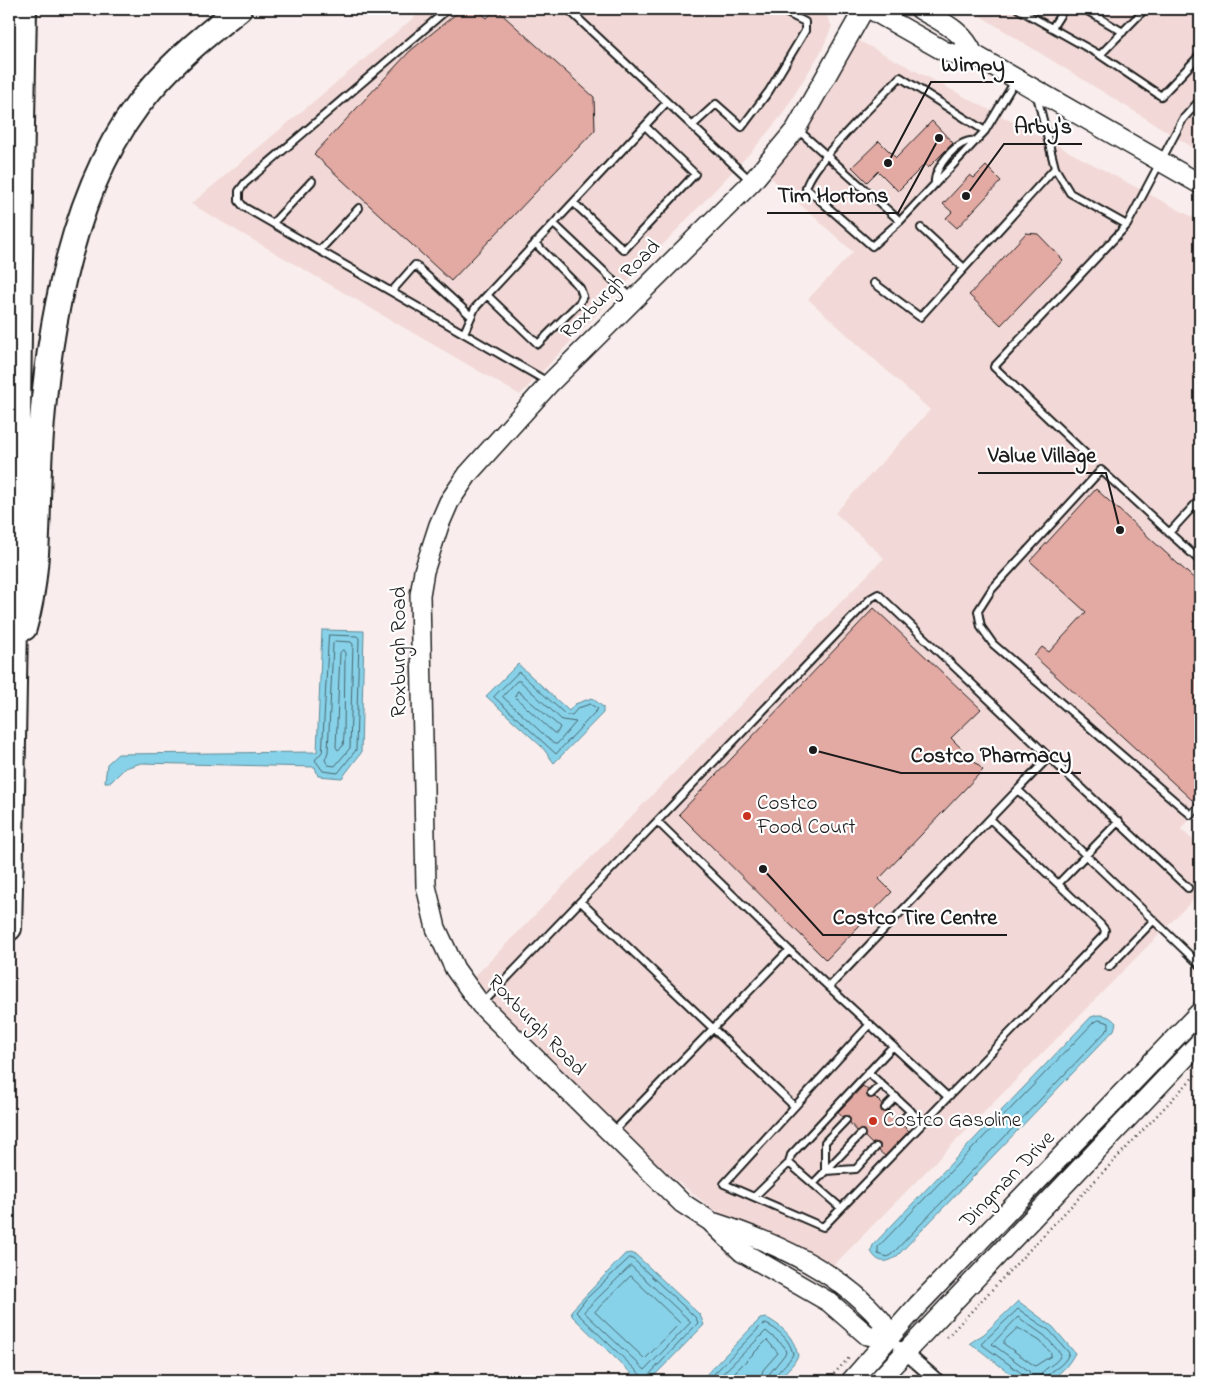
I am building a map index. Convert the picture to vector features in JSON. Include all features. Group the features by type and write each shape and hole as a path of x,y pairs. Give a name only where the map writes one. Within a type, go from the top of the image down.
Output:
{"highway":[{"path":"9,928 16,653 16,494 24,9"},
{"path":"16,653 32,598 40,446 55,321 74,241 89,195 112,145 149,90 194,44 239,9"}],"street":[{"name":"Roxburgh Road","path":"864,9 796,128 752,182 550,383 468,474 449,502 426,563 420,595 426,886 436,928 455,969 481,1005 682,1202 710,1221 753,1235 819,1270 844,1286 881,1320 890,1339"},
{"path":"870,9 944,51 964,55 973,54 1200,184"},
{"path":"920,9 958,32 970,46 973,54"},
{"name":"Dingman Drive","path":"851,1381 918,1305 1200,1012"},
{"path":"878,1381 1200,1042"},
{"path":"890,1339 938,1381"}],"lane":[{"path":"448,9 245,183 239,191 239,201 244,207 550,383"},
{"path":"568,9 752,182"},
{"path":"692,126 716,104 742,127 769,91 805,30 805,22 779,9"},
{"path":"1018,9 1100,56 1161,96 1200,55"},
{"path":"1052,28 1064,9"},
{"path":"1084,9 1123,32"},
{"path":"1100,56 1145,9"},
{"path":"985,130 900,77 827,156 808,179 806,188 872,246 900,221 985,130 1016,78"},
{"path":"1036,90 1055,168 1070,192 1127,225"},
{"path":"1091,459 994,367 1127,225 1183,119 1200,100"},
{"path":"464,333 471,316 487,295 667,102"},
{"path":"574,203 624,250 695,174 645,126"},
{"path":"796,128 900,221"},
{"path":"874,283 920,317 1055,168"},
{"path":"273,223 312,182"},
{"path":"320,250 359,208"},
{"path":"554,224 634,300"},
{"path":"921,228 964,268"},
{"path":"487,295 538,344 580,302 583,296 580,288 536,243"},
{"path":"392,291 415,266 471,316"},
{"path":"1200,561 1101,470 992,589 978,611 981,627 1000,650 1191,815 1200,805"},
{"path":"1169,533 1200,499"},
{"path":"481,1005 582,902 871,598 878,594 1188,888"},
{"path":"829,987 1049,757"},
{"path":"1018,790 1200,965"},
{"path":"870,1024 724,1184 823,1227 1104,935 1105,930 1101,925 990,819"},
{"path":"1058,884 1119,821"},
{"path":"658,822 789,950 948,1097"},
{"path":"582,902 794,1106"},
{"path":"1109,967 1154,920"},
{"path":"612,1134 789,950"},
{"path":"754,1197 790,1163 791,1154 893,1046"},
{"path":"868,1072 923,1123"},
{"path":"871,1094 881,1084"},
{"path":"885,1108 896,1097"},
{"path":"900,1122 911,1111"},
{"path":"825,1171 825,1142 846,1120"},
{"path":"813,1184 861,1134"},
{"path":"825,1171 856,1169 876,1148"},
{"path":"790,1163 841,1208"}],"path":[{"path":"946,1337 1200,1070"},
{"path":"827,1381 849,1358"}],"shaded area":[{"path":"424,9 823,9 832,26 822,50 782,115 753,150 520,395 191,204"},
{"path":"969,9 1200,9 1200,152"},
{"path":"848,35 1200,221 1200,809 1181,829 1200,847 1200,893 832,1267 712,1209 671,1176 514,1026 474,977 884,558 835,513 930,410 808,299 853,252 762,170"}],"water":[{"path":"322,630 364,631 361,753 342,778 318,776 315,767 141,763 125,768 111,782 105,782 107,764 118,754 317,752"},
{"path":"518,664 569,711 575,704 592,698 603,707 603,713 554,763 542,747 486,696"},
{"path":"1103,1015 1114,1021 1116,1023 1114,1030 898,1255 887,1261 876,1258 871,1251 873,1245 1091,1017"},
{"path":"631,1253 636,1255 700,1315 704,1325 649,1381 638,1380 572,1316 571,1311 625,1254"},
{"path":"1018,1301 1053,1327 1075,1353 1061,1372 1048,1380 1033,1382 1020,1379 970,1343 984,1334"},
{"path":"767,1318 787,1333 794,1343 798,1356 777,1381 700,1381 760,1319"}],"building":[{"path":"462,9 476,9 487,18 496,9 594,97 595,130 451,281 314,154 410,51"},
{"path":"932,121 953,143 928,168 925,164 898,191 878,171 867,182 852,167 879,141 896,158"},
{"path":"986,166 1001,181 957,228 946,218 952,212 943,204 970,175 974,178"},
{"path":"1026,233 1038,234 1063,260 1001,325 969,295"},
{"path":"1096,489 1200,584 1200,791 1192,800 1034,656 1042,647 1049,652 1086,612 1030,561"},
{"path":"874,608 981,709 951,738 983,770 879,879 892,892 826,960 679,814"},
{"name":"Costco Gasoline","path":"863,1086 868,1090 868,1098 875,1097 882,1104 882,1112 889,1111 896,1119 897,1126 904,1126 909,1131 885,1156 879,1151 880,1144 875,1142 872,1144 865,1137 864,1130 857,1131 850,1123 849,1116 842,1117 838,1112"}],"place":[{"name":"Tim Hortons","path":"939,138"},
{"name":"Wimpy","path":"888,163"},
{"name":"Arby's","path":"966,196"},
{"name":"Value Village","path":"1120,530"},
{"name":"Costco Pharmacy","path":"813,750"},
{"name":"Costco Food Court","path":"747,816"},
{"name":"Costco Tire Centre","path":"763,869"},
{"name":"Costco Gasoline","path":"873,1121"}]}
